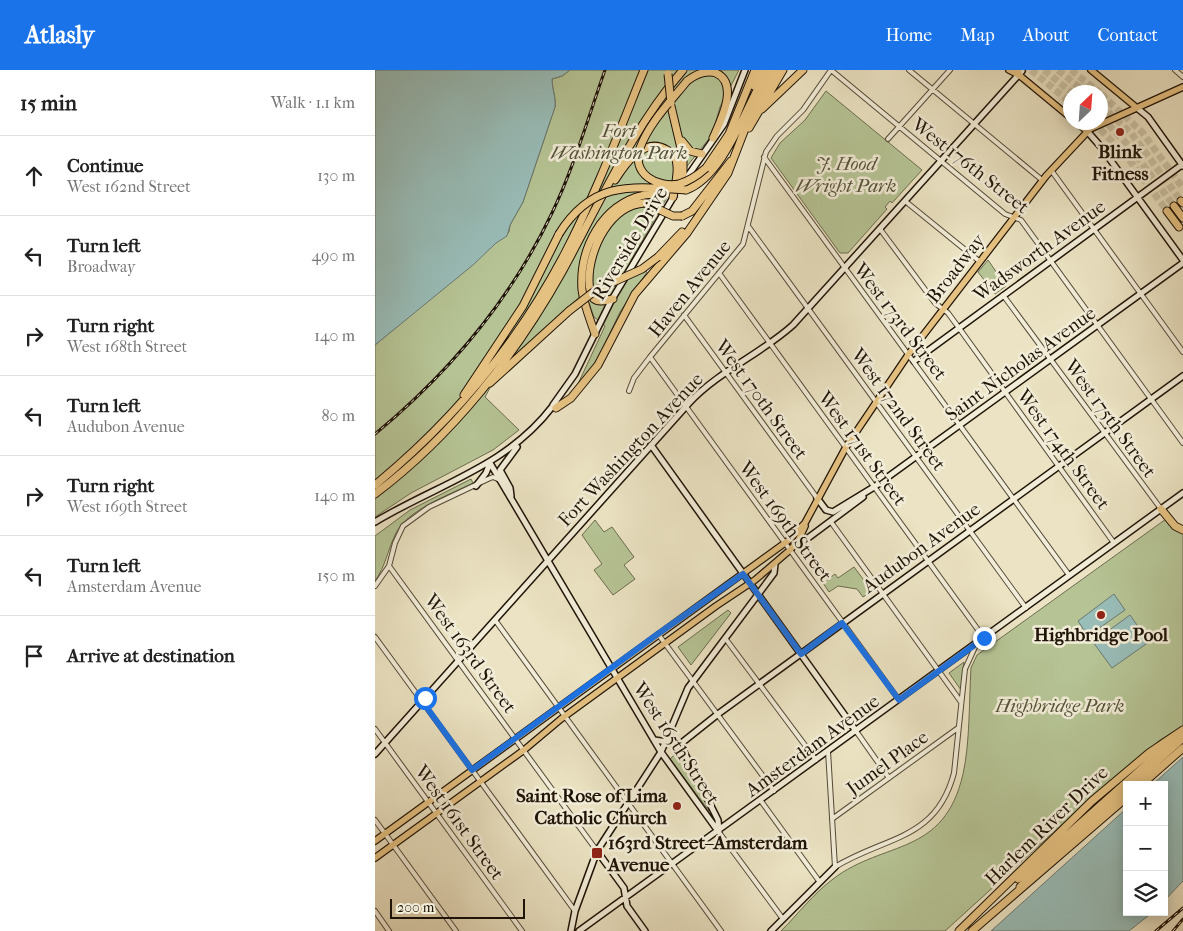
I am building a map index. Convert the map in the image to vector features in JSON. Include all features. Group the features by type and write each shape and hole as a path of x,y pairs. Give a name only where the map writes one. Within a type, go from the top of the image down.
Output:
{"highway":[{"path":"375,484 419,446 456,409 479,384 512,340 557,267 588,205 644,70"},
{"path":"375,494 438,438 478,393 532,320 639,128 683,70"},
{"path":"695,70 646,136 639,150 639,163 647,177 662,184 684,182 706,168"},
{"path":"675,189 695,181 729,134 755,70"},
{"path":"456,409 523,306 559,234 580,208 602,193 620,188 675,189 703,181 715,167 730,142 761,70"},
{"path":"746,108 768,70"},
{"path":"745,135 750,116 775,70"},
{"path":"553,408 571,398 595,368 630,301 648,276 687,233 728,173 745,135 783,70"},
{"path":"758,113 803,70"},
{"path":"687,81 698,73 706,71 719,74 727,87 724,111 713,138"},
{"path":"595,334 582,291 583,266 588,248 597,229 613,210 626,200 644,195 676,193 684,186 684,159 671,106 668,72"},
{"path":"676,130 687,149 702,154"},
{"path":"591,216 627,162 636,152 649,147 665,148 676,160 677,169 673,197"},
{"path":"613,299 599,301 591,294 589,273 595,250 603,233 618,214 631,206 645,203 673,216 682,216 692,211 735,157"},
{"path":"1174,206 1183,218"},
{"path":"1167,211 1179,227"},
{"path":"478,393 595,290 643,269 692,224"},
{"path":"1161,509 1174,525 1183,530"},
{"path":"1135,781 1166,751 1183,730"},
{"name":"Harlem River Drive","path":"960,929 1092,801 1149,753 1183,730"},
{"path":"1000,892 1025,873 1183,738"},
{"path":"1146,781 1183,748"},
{"path":"1009,901 1051,856 1123,793"},
{"name":"Harlem River Drive","path":"972,931 1123,801"},
{"path":"976,931 985,920"}],"main road":[{"name":"Riverside Drive","path":"375,522 408,502 489,463 522,440 553,408 575,374 613,299 673,197 684,186 702,154 727,118 745,70"},
{"path":"1009,70 1019,72 1063,111"},
{"path":"1091,70 1148,117 1183,165"},
{"name":"Fort Washington Avenue","path":"375,754 701,390 770,343 808,308 975,124 1019,72"},
{"name":"Broadway","path":"375,858 524,750 565,716 617,678 750,584 790,550 798,541 817,498 846,447 908,355 1042,180 1087,131 1183,87"},
{"path":"1087,131 1138,197 1183,262"},
{"name":"Wadsworth Avenue","path":"914,361 1183,165"},
{"name":"Saint Nicholas Avenue","path":"798,541 808,538 831,522 874,487 1098,326 1183,262"},
{"name":"Audubon Avenue","path":"679,745 759,683 1183,376"},
{"path":"511,499 510,488 500,470 522,440"},
{"path":"651,445 856,731"},
{"path":"476,486 486,473 489,463"},
{"name":"West 165th Street","path":"489,463 661,752 719,831"},
{"name":"Saint Nicholas Avenue","path":"817,498 825,510 833,512 874,487"},
{"name":"Amsterdam Avenue","path":"579,931 761,801 1183,493"},
{"name":"Broadway","path":"375,841 658,633 786,543 805,524"},
{"path":"571,931 575,911 597,851 661,752 693,680 774,573 775,564"},
{"path":"705,601 710,611"},
{"path":"654,740 679,745"},
{"name":"West 165th Street","path":"679,745 718,820 719,831"},
{"name":"West 163rd Street","path":"597,851 624,888 627,906 645,931"},
{"path":"771,931 819,881 835,868"}],"street":[{"name":"West 176th Street","path":"831,70 1005,214 1021,220 1183,443"},
{"name":"Haven Avenue","path":"629,390 634,378 650,357 743,244 763,157 773,140 803,110 831,70"},
{"path":"909,70 1042,180"},
{"path":"888,140 949,70"},
{"path":"1175,70 1183,76"},
{"name":"West 173rd Street","path":"763,157 1069,575"},
{"path":"1051,170 1183,352"},
{"path":"905,201 979,261"},
{"name":"West 172nd Street","path":"748,226 1026,608"},
{"name":"West 174th Street","path":"880,229 935,303 959,328 1114,543"},
{"name":"West 171st Street","path":"719,273 984,638"},
{"name":"West 175th Street","path":"1003,295 1161,509"},
{"name":"West 170th Street","path":"684,315 817,498"},
{"name":"West 169th Street","path":"650,357 899,700"},
{"path":"375,586 389,566 395,543 403,526 429,508 493,477 500,480"},
{"path":"831,522 961,702"},
{"name":"West 163rd Street","path":"389,566 457,662 597,851"},
{"path":"495,620 721,931"},
{"path":"658,633 774,791"},
{"path":"375,637 575,911"},
{"path":"725,638 816,760"},
{"path":"828,751 835,868 860,853 906,836 933,815 947,794 951,782 966,662 976,644"},
{"name":"Jumel Place","path":"832,819 958,728"},
{"name":"West 161st Street","path":"375,729 522,931"},
{"path":"856,731 889,778"},
{"path":"761,801 819,881"},
{"path":"375,820 455,931"},
{"name":"West 165th Street","path":"719,831 783,919"},
{"path":"375,911 389,931"}],"green space":[{"name":"Fort Washington Park","path":"570,70 739,70 720,107 712,135 680,175 630,262 647,272 620,312 597,360 577,386 605,326 594,317 585,292 502,366 485,397 519,430 493,450 411,493 375,517 375,345 509,232 510,225 523,202 555,107 552,79 562,76"},
{"name":"J. Hood Wright Park","path":"826,91 922,170 892,203 890,201 885,207 887,209 848,253 840,253 771,158 780,143 805,120"},
{"path":"988,260 1006,286 995,294 978,272"},
{"path":"471,479 473,483 429,504 408,518 395,535 382,569 375,581 375,536 410,510"},
{"name":"Highbridge Park","path":"1166,519 1183,533 1183,726 1160,740 1099,791 945,931 781,931 833,879 852,867 910,843 927,833 942,820 954,801 963,774 968,736 971,668 977,655"},
{"path":"595,520 604,532 612,527 634,557 624,565 635,579 613,595 594,570 602,564 582,535"},
{"path":"854,567 872,591 863,597 857,589 838,586 829,592 823,583 835,574 838,578"},
{"path":"728,610 731,613 691,665 678,647"},
{"name":"Highbridge Park","path":"964,662 961,690 949,673"},
{"path":"679,751 709,807 709,811 670,759"}],"water":[{"path":"375,70 570,70 562,76 552,79 555,107 523,202 510,225 507,236 496,243 473,265 375,345"},
{"name":"Highbridge Pool","path":"1114,594 1125,610 1088,636 1078,621"},
{"path":"1130,615 1149,642 1112,668 1093,642"},
{"path":"1183,757 1183,881 1168,897 1168,781 1156,781"},
{"path":"1123,812 1123,916 1148,916 1129,931 991,931"}],"tunnel":[{"path":"1031,70 1063,96"},
{"path":"1044,70 1063,85"},
{"path":"1058,70 1076,85"},
{"path":"1071,70 1090,85"},
{"path":"1108,100 1142,132 1183,188"},
{"path":"1108,112 1131,133 1181,201"},
{"path":"1108,124 1129,146 1174,206"},
{"path":"1101,130 1128,158 1167,211"}],"railway":[{"path":"375,434 428,386 453,360 476,333 517,276 560,196 605,70"},
{"path":"1156,931 1183,908"},
{"path":"1173,931 1183,919"}],"place":[{"name":"Blink Fitness","path":"1120,132"},
{"name":"Highbridge Pool","path":"1101,615"},
{"name":"Saint Rose of Lima Catholic Church","path":"677,806"},
{"name":"163rd Street–Amsterdam Avenue","path":"597,853"}],"route":[{"path":"425,698 422,701 472,770 743,574 801,654 842,623 899,700 984,638"}]}
